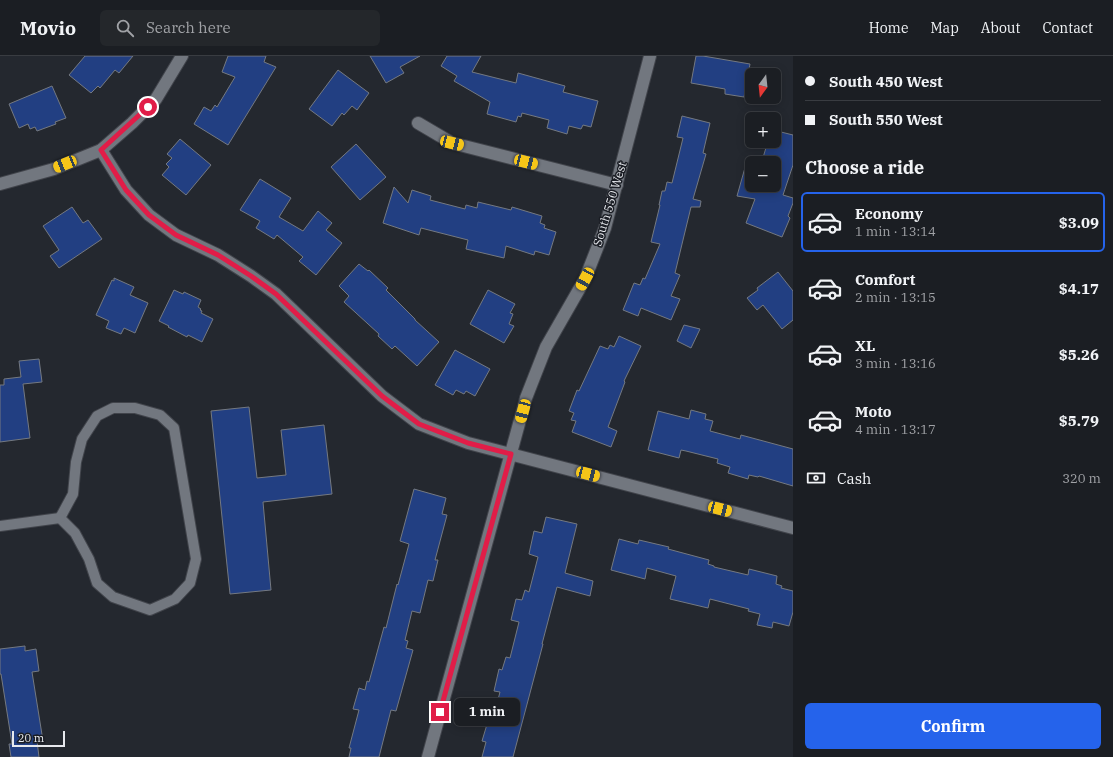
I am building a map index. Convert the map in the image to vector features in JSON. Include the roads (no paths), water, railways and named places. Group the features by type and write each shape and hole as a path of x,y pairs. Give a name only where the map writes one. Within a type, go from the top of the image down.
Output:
{"street":[{"path":"0,184 54,169 101,150 132,123 156,99 182,56"},
{"name":"South 550 West","path":"428,757 529,391 546,347 585,279 605,228 650,56"},
{"path":"418,123 452,143 617,185"},
{"path":"101,150 126,190 149,215 176,235 218,255 276,294 382,396 419,424 468,443 793,528"}],"lane":[{"path":"113,408 135,408 160,415 174,428 196,559 190,583 175,599 150,610 113,598 97,583 89,559 74,533 60,518 72,494 76,462 82,439 97,416 113,408"},
{"path":"0,526 60,518"}]}
